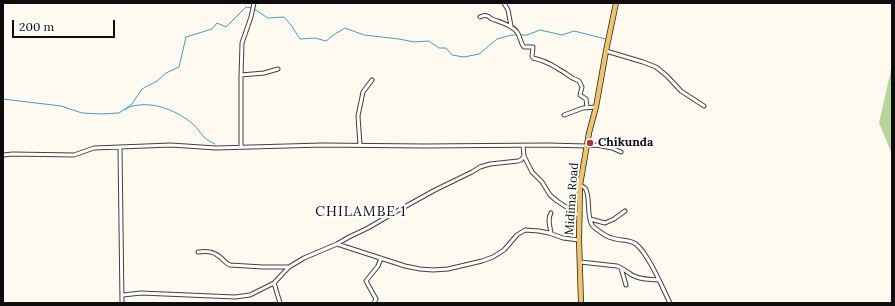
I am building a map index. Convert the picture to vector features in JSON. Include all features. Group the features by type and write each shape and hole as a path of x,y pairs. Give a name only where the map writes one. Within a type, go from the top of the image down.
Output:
{"main road":[{"name":"Midima Road","path":"581,303 580,185 616,3"}],"street":[{"path":"241,147 242,43 254,3"},
{"path":"504,3 508,10 511,26 517,32 522,45 524,47 533,47 533,58 539,59 554,66 571,78 579,81 582,87 580,94 586,99 587,107"},
{"path":"480,16 487,16 505,25 511,26"},
{"path":"606,51 656,67 681,91 704,106"},
{"path":"241,74 264,72 278,68"},
{"path":"360,145 358,116 363,92 372,80"},
{"path":"564,115 587,107 596,106"},
{"path":"3,156 13,154 74,155 94,148 170,145 216,148 322,145 548,145 601,146 612,148 621,152"},
{"path":"523,145 524,156 532,172 542,182 547,191 553,198 580,216"},
{"path":"120,148 122,303"},
{"path":"122,295 141,293 235,297 250,295 274,284 289,267 304,258 337,244 375,225 435,190 490,164 518,161 524,156"},
{"path":"580,185 585,188 587,192 592,225 612,239 632,242 637,245 647,259 670,303"},
{"path":"590,219 605,223 614,219 625,210"},
{"path":"551,213 549,223 551,233"},
{"path":"337,244 412,268 441,270 482,261 493,257 504,250 517,235 525,230 551,233 563,238 580,240"},
{"path":"198,252 211,252 230,265 289,267"},
{"path":"374,303 376,299 366,281 378,266 381,258"},
{"path":"580,262 621,268 639,278 658,280"},
{"path":"621,268 626,285"},
{"path":"274,284 280,303"}],"green space":[{"path":"892,65 892,154 879,123"}],"waterway":[{"path":"3,99 61,106 82,113 119,113 132,104 142,89 157,81 166,73 179,67 186,37 212,29 217,23 226,27 246,7 252,8"},
{"path":"254,9 268,18 284,17 300,39 315,38 326,41 345,28 364,35 414,42 429,41 439,48 446,48 452,55 464,57 479,54 497,39 517,35"},
{"path":"521,35 527,35 540,30 562,35 574,31 606,39"},
{"path":"125,110 133,106 141,105 165,108 188,120 205,138 215,144"}],"place":[{"name":"Chikunda","path":"590,143"}],"district":[{"name":"CHILAMBE 1","path":"361,212"}]}
